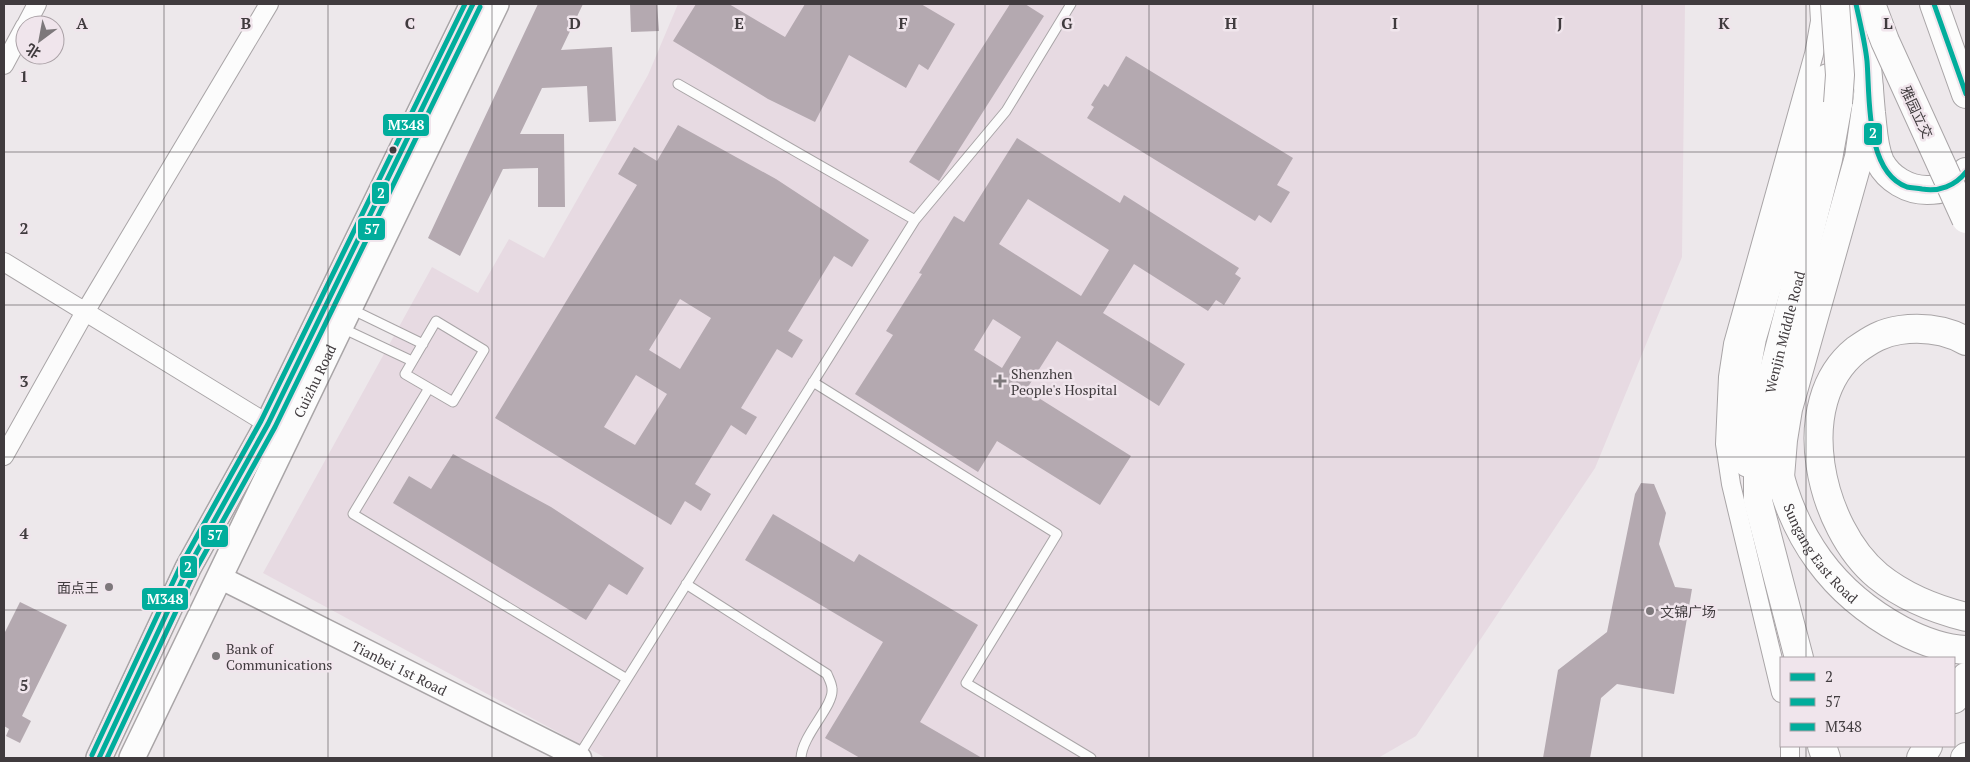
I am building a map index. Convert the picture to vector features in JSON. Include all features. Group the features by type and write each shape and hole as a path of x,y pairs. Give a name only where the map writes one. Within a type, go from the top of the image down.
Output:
{"main road":[{"name":"Cuizhu Road","path":"99,758 188,568 268,424 473,4"},
{"name":"Cuizhu Road","path":"132,758 496,4"},
{"name":"Wenjin Middle Road","path":"1799,657 1758,501 1761,441 1771,382 1828,159 1838,103 1840,75 1835,4"},
{"path":"1758,501 1747,458 1744,429 1743,396 1746,368 1752,338 1843,26 1846,4"},
{"path":"1838,103 1856,4"},
{"path":"1856,4 1867,60 1875,145 1880,162 1890,176 1905,186 1922,190 1940,190 1955,184 1966,172"},
{"name":"雅园立交","path":"1871,4 1884,41 1966,219"},
{"path":"1934,6 1966,94"},
{"path":"1780,477 1788,409 1859,157 1869,88"},
{"name":"Sungang East Road","path":"1966,341 1942,331 1914,328 1890,331 1869,340 1850,356 1836,372 1826,394 1819,419 1818,447 1826,492 1837,524 1853,550 1877,575 1904,595 1938,610 1966,617"},
{"name":"Sungang East Road","path":"1771,382 1769,413 1780,477 1792,512 1807,543 1829,574 1852,598 1882,620 1918,639 1958,650 1966,650"},
{"path":"1955,697 1966,677"},
{"path":"1921,758 1927,747"}],"street":[{"path":"32,15 38,4"},
{"path":"4,456 85,312 269,4"},
{"path":"1780,689 1731,484 1725,444 1725,411 1733,344 1814,54 1820,21 1819,4"},
{"path":"4,65 15,45"},
{"path":"4,262 268,424"},
{"name":"Tianbei 1st Road","path":"219,577 579,758"}],"lane":[{"path":"579,758 627,678 915,220 1006,110 1071,4"},
{"path":"678,84 915,220"},
{"path":"344,318 423,344"},
{"path":"344,318 412,361"},
{"path":"436,321 484,350 453,402 405,374 412,361 436,321"},
{"path":"813,382 1057,534 966,683 1091,758"},
{"path":"429,388 353,514 627,678"},
{"path":"686,584 827,674 833,690 829,701 806,739 800,758"}],"shaded area":[{"name":"Shenzhen People's Hospital","path":"678,4 1685,4 1682,257 1595,468 1416,736 1378,758 606,758 263,573 432,267 478,293 509,239 544,258 648,75"}],"building":[{"path":"538,4 583,4 561,50 612,47 616,121 589,122 587,86 542,88 520,134 564,134 565,207 538,207 538,168 503,169 460,256 428,238"},
{"path":"630,4 657,4 659,31 631,32"},
{"path":"696,4 729,4 785,37 805,4 921,4 955,24 928,70 919,64 906,88 849,55 815,122 768,99 673,41"},
{"path":"1010,4 1025,4 1044,16 939,181 909,162"},
{"path":"1126,56 1293,158 1277,185 1290,192 1271,223 1259,215 1255,221 1087,118 1094,107 1091,105 1104,84 1108,87"},
{"path":"678,125 776,179 869,240 852,267 834,256 788,331 803,340 792,358 777,349 741,408 757,417 746,435 731,425 695,484 711,494 701,511 685,501 671,525 495,418 637,185 618,174 634,147 657,161","holes":["680,299 711,318 680,369 649,350","636,375 667,394 635,445 604,427"]},
{"path":"1017,138 1120,203 1124,195 1239,268 1235,274 1241,278 1224,305 1216,300 1208,311 1134,264 1103,313 1185,364 1159,406 1057,341 1026,390 1131,456 1100,505 997,441 978,472 855,394 893,335 886,331 922,274 919,273 954,216 964,222","holes":["1028,199 1109,250 1081,296 999,244","993,319 1021,337 1002,368 974,350"]},
{"path":"453,454 551,507 644,568 627,595 609,584 586,620 393,503 409,476 431,489"},
{"name":"文锦广场","path":"1641,483 1654,484 1666,513 1659,544 1675,587 1692,589 1674,694 1617,684 1601,698 1590,758 1543,758 1558,670 1607,632 1635,494"},
{"path":"773,514 854,562 859,554 978,625 920,722 982,758 860,758 825,738 883,642 745,560"},
{"path":"20,602 67,625 22,716 31,721 20,743 6,736 9,729 4,726 4,634"}],"transit line":[{"name":"M348","path":"92,755 181,565 261,421 465,4"},
{"name":"2","path":"99,758 188,568 268,424 473,4"},
{"name":"2","path":"1856,4 1867,61 1872,132 1883,166 1893,179 1907,187 1928,190 1946,187 1957,181 1966,172"},
{"name":"2","path":"1934,4 1966,94"},
{"name":"57","path":"107,758 195,571 275,427 480,7"}],"place":[{"name":"Shenzhen People's Hospital","path":"1000,381"},
{"name":"面点王","path":"109,587"},
{"name":"文锦广场","path":"1650,611"},
{"name":"Bank of Communications","path":"216,656"}]}
